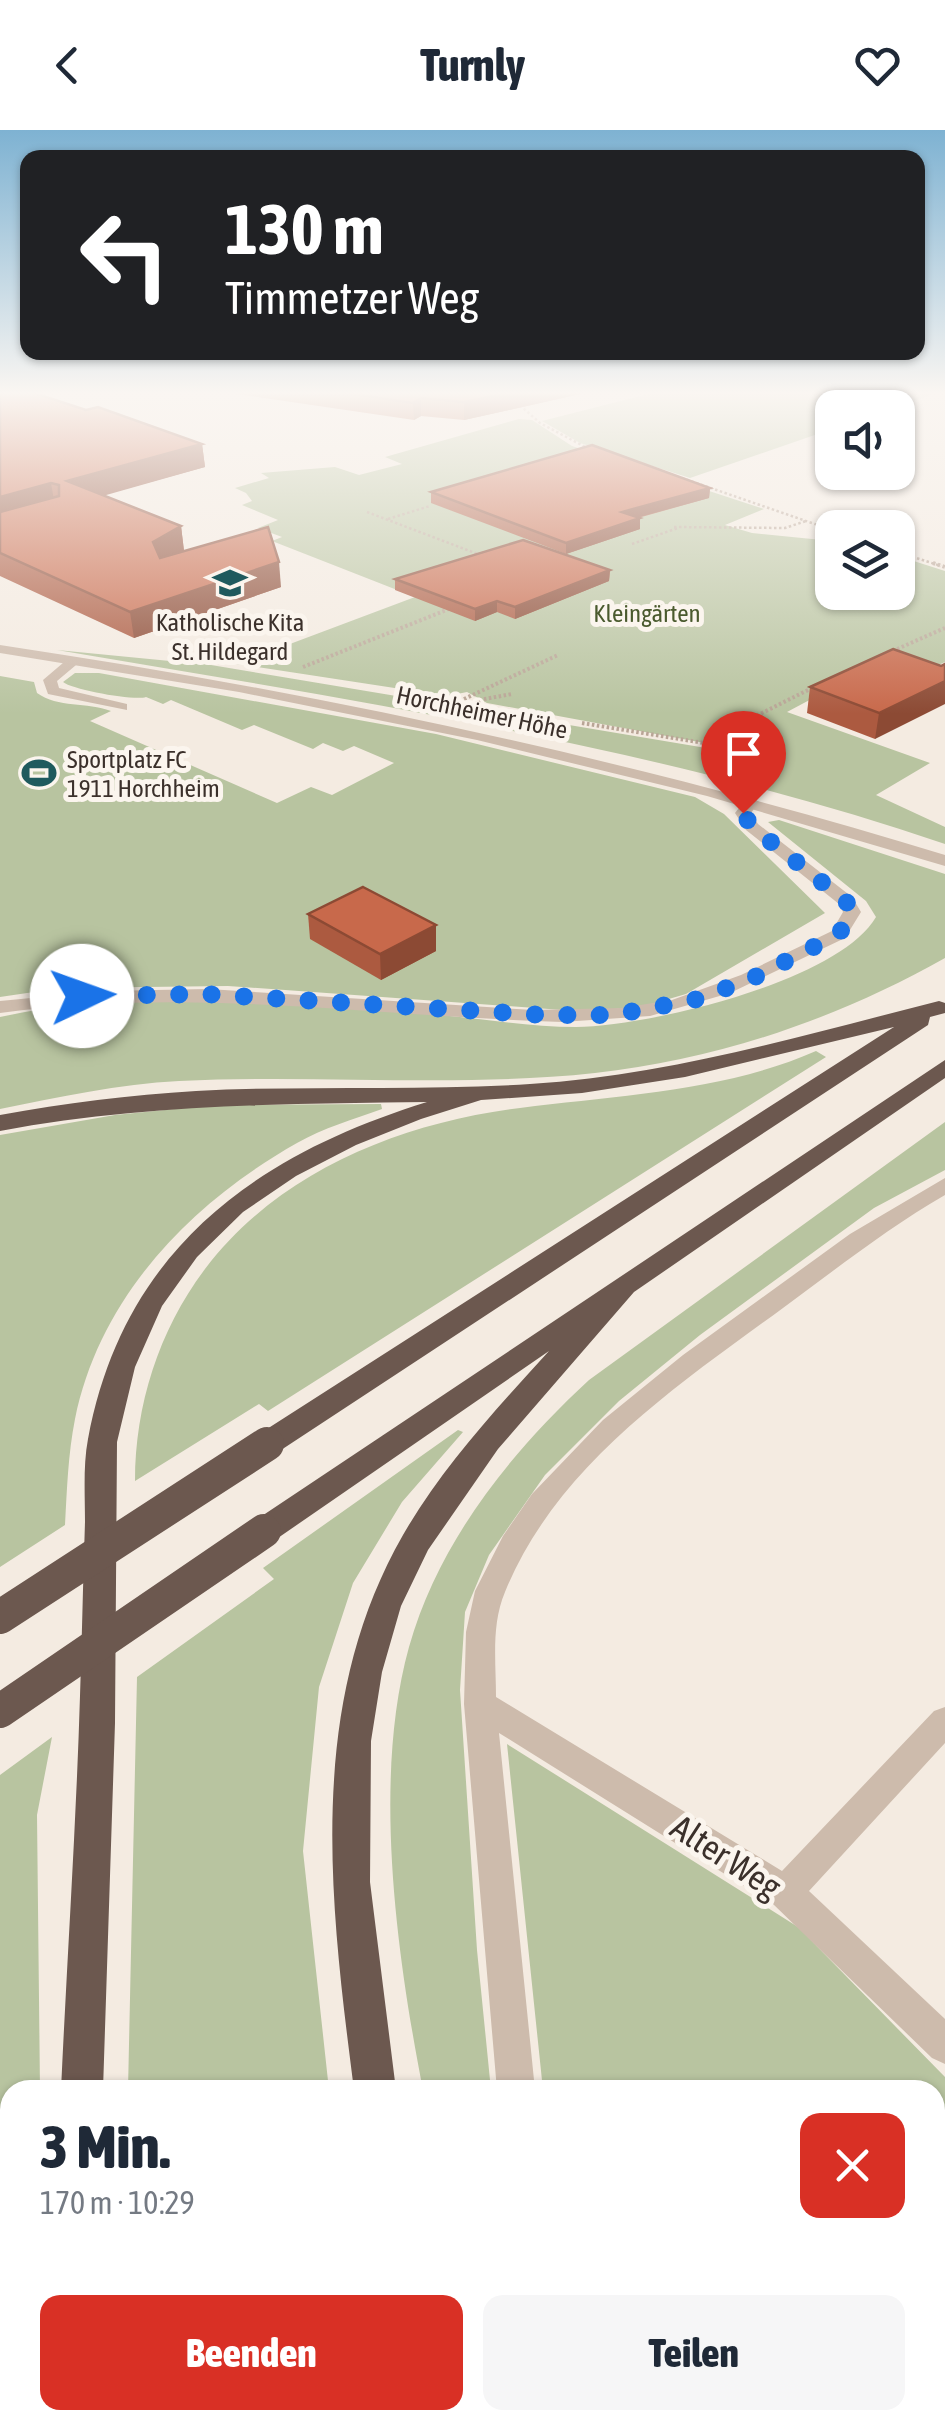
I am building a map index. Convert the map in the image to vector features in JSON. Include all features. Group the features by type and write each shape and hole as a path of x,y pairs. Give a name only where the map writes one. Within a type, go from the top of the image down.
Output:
{"highway":[{"path":"0,1123 96,1105 170,1098 589,1086 674,1074 942,1006"},
{"path":"0,1617 942,1006"},
{"path":"0,1711 945,1066"},
{"path":"82,2080 98,1723 102,1442 110,1398 127,1345 177,1265 214,1224 259,1185 351,1135 483,1092"},
{"path":"375,2080 352,1900 350,1808 354,1730 366,1665 386,1599 414,1544 478,1452 625,1285"}],"street":[{"name":"Horchheimer Höhe","path":"0,649 446,730 751,802 945,861"},
{"path":"515,2080 480,1704 481,1643 488,1594 542,1505 591,1446 640,1399 898,1211 945,1185"},
{"name":"Alter Weg","path":"480,1704 785,1892 945,2045"},
{"path":"785,1892 945,1721"}],"lane":[{"path":"74,660 50,680 53,691 122,707"},
{"path":"0,1006 82,996 204,994 581,1016 652,1009 694,1000 751,979 839,934 852,912 846,901 752,827 743,813 751,802"}],"path":[{"path":"746,499 815,524"},
{"path":"386,519 430,506"},
{"path":"368,512 498,562"},
{"path":"632,544 676,528 785,528 806,521"},
{"path":"915,558 945,568"},
{"path":"935,573 945,568"},
{"path":"292,671 467,602"},
{"path":"882,656 945,628"},
{"path":"474,694 558,655"},
{"path":"710,744 722,733 818,685"},
{"path":"484,700 512,694"}],"green space":[{"name":"Kleingärten","path":"251,499 735,499 764,509 725,525 752,533 815,539 815,610 915,610 915,561 945,571 945,662 921,673 847,680 787,712 930,763 876,795 945,827 945,844 837,810 617,753 393,708 57,650 211,665 724,751 725,748 710,744 487,703 467,692 447,696 237,664 415,597 272,541 282,537 258,528 278,520 242,505"},
{"path":"75,673 99,673 436,734 695,797 724,814 825,913 686,994 648,1005 590,1012 228,986 61,988 0,997 0,676 34,682 37,693 54,701 111,711 90,721 277,803 311,787 332,795 394,763 354,746 343,751 323,743 313,749 254,725 242,730 171,700 163,704 146,697 104,694 63,682"},
{"path":"779,820 945,874 945,958 819,1018 732,1047 641,1067 491,1080 179,1081 112,1088 0,1109 0,1017 54,1007 108,1001 219,999 576,1027 648,1019 693,1009 784,980 855,940 876,917 866,901 768,822"},
{"path":"816,1051 826,1057 268,1411 259,1404 135,1481 145,1397 175,1317 205,1269 235,1235 306,1179 346,1157 431,1126 520,1108 708,1084 781,1065"},
{"path":"381,1104 382,1109 317,1133 258,1167 187,1224 156,1257 105,1332 87,1374 73,1432 65,1525 0,1567 0,1135 115,1115 214,1105"},
{"path":"945,1122 945,1170 874,1208 700,1335 619,1401 545,1475 489,1555 465,1612 460,1690 490,2080 421,2080 397,1926 390,1810 398,1699 409,1647 439,1571 481,1501 532,1437 589,1380"},
{"path":"458,1430 463,1432 402,1502 353,1583 319,1687 303,1851 328,2080 128,2080 137,1677 274,1579 263,1568"},
{"path":"52,1737 37,1815 40,2080 0,2080 0,1775"},
{"path":"507,1744 798,1927 945,2077 945,2080 542,2080"}],"building":[{"path":"47,499 113,499 181,526 153,542 160,558 268,527 279,562 130,612 0,553 0,512"},
{"path":"450,499 668,499 622,512 640,518 566,543"},
{"path":"523,540 610,570 515,607 497,601 475,609 395,579"},
{"path":"893,649 941,666 945,664 945,681 879,713 810,687"},
{"path":"363,887 436,925 380,954 308,914"}],"place":[{"name":"Katholische Kita St. Hildegard","path":"230,583"},
{"name":"Sportplatz FC 1911 Horchheim","path":"39,773"}],"route":[{"path":"82,996 204,994 581,1016 613,1015 694,1000 751,979 839,934 852,912 846,901 752,827 743,813"}]}
